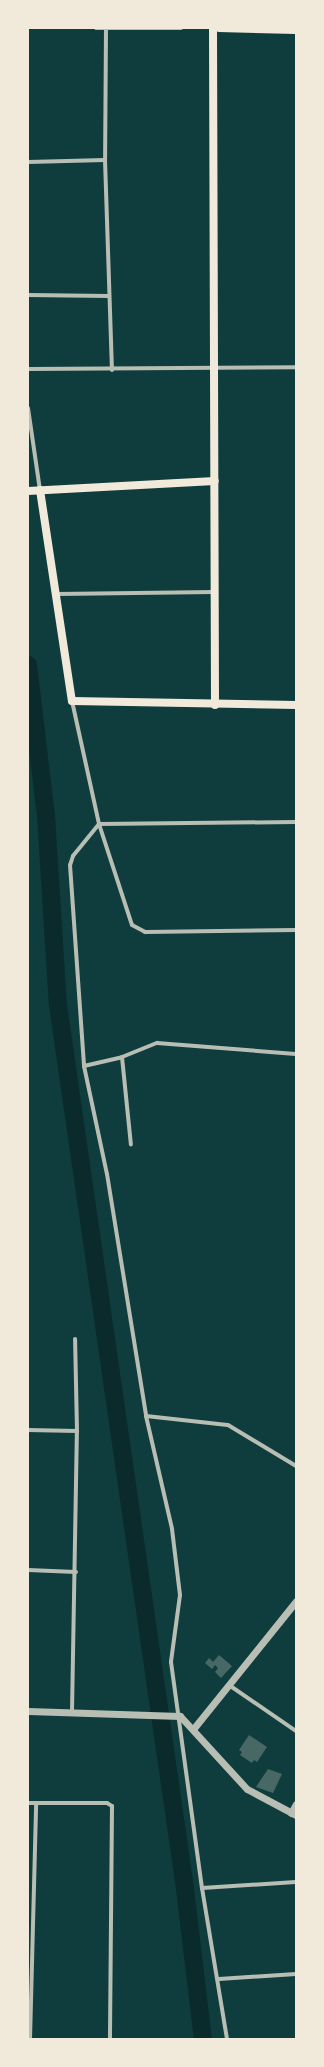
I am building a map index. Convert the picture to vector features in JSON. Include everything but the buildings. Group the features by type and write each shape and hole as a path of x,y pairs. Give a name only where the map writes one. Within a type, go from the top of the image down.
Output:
{"main road":[{"path":"213,28 215,706"},
{"path":"220,28 296,30"},
{"path":"28,491 214,481"},
{"path":"40,490 57,594 72,701 215,706 296,705"}],"street":[{"path":"96,28 181,28"},
{"path":"106,28 105,160 112,370"},
{"path":"28,162 105,160"},
{"path":"28,296 109,296"},
{"path":"28,369 112,370 296,367"},
{"path":"28,408 40,490"},
{"path":"57,594 214,592"},
{"path":"72,701 99,824 128,918 136,929 145,932 296,930"},
{"path":"99,824 296,822"},
{"path":"99,824 73,856 70,866 84,1066 106,1174 146,1416 172,1529 180,1595 171,1662 180,1716 202,1888 219,1979 226,2039"},
{"path":"84,1066 122,1057 156,1043 296,1054"},
{"path":"122,1057 131,1146"},
{"path":"72,1712 76,1572 77,1431 75,1340"},
{"path":"146,1416 228,1425 296,1466"},
{"path":"28,1430 77,1431"},
{"path":"28,1570 76,1572"},
{"path":"194,1728 296,1601"},
{"path":"229,1685 296,1731"},
{"path":"28,1711 180,1716 194,1728 247,1789 294,1814 296,1804"},
{"path":"28,1803 107,1803 112,1806 110,2039"},
{"path":"30,2039 36,1803"},
{"path":"202,1888 296,1882"},
{"path":"219,1979 296,1974"}],"waterway":[{"path":"28,665 46,816 58,1005 185,1889 203,2039"}]}
